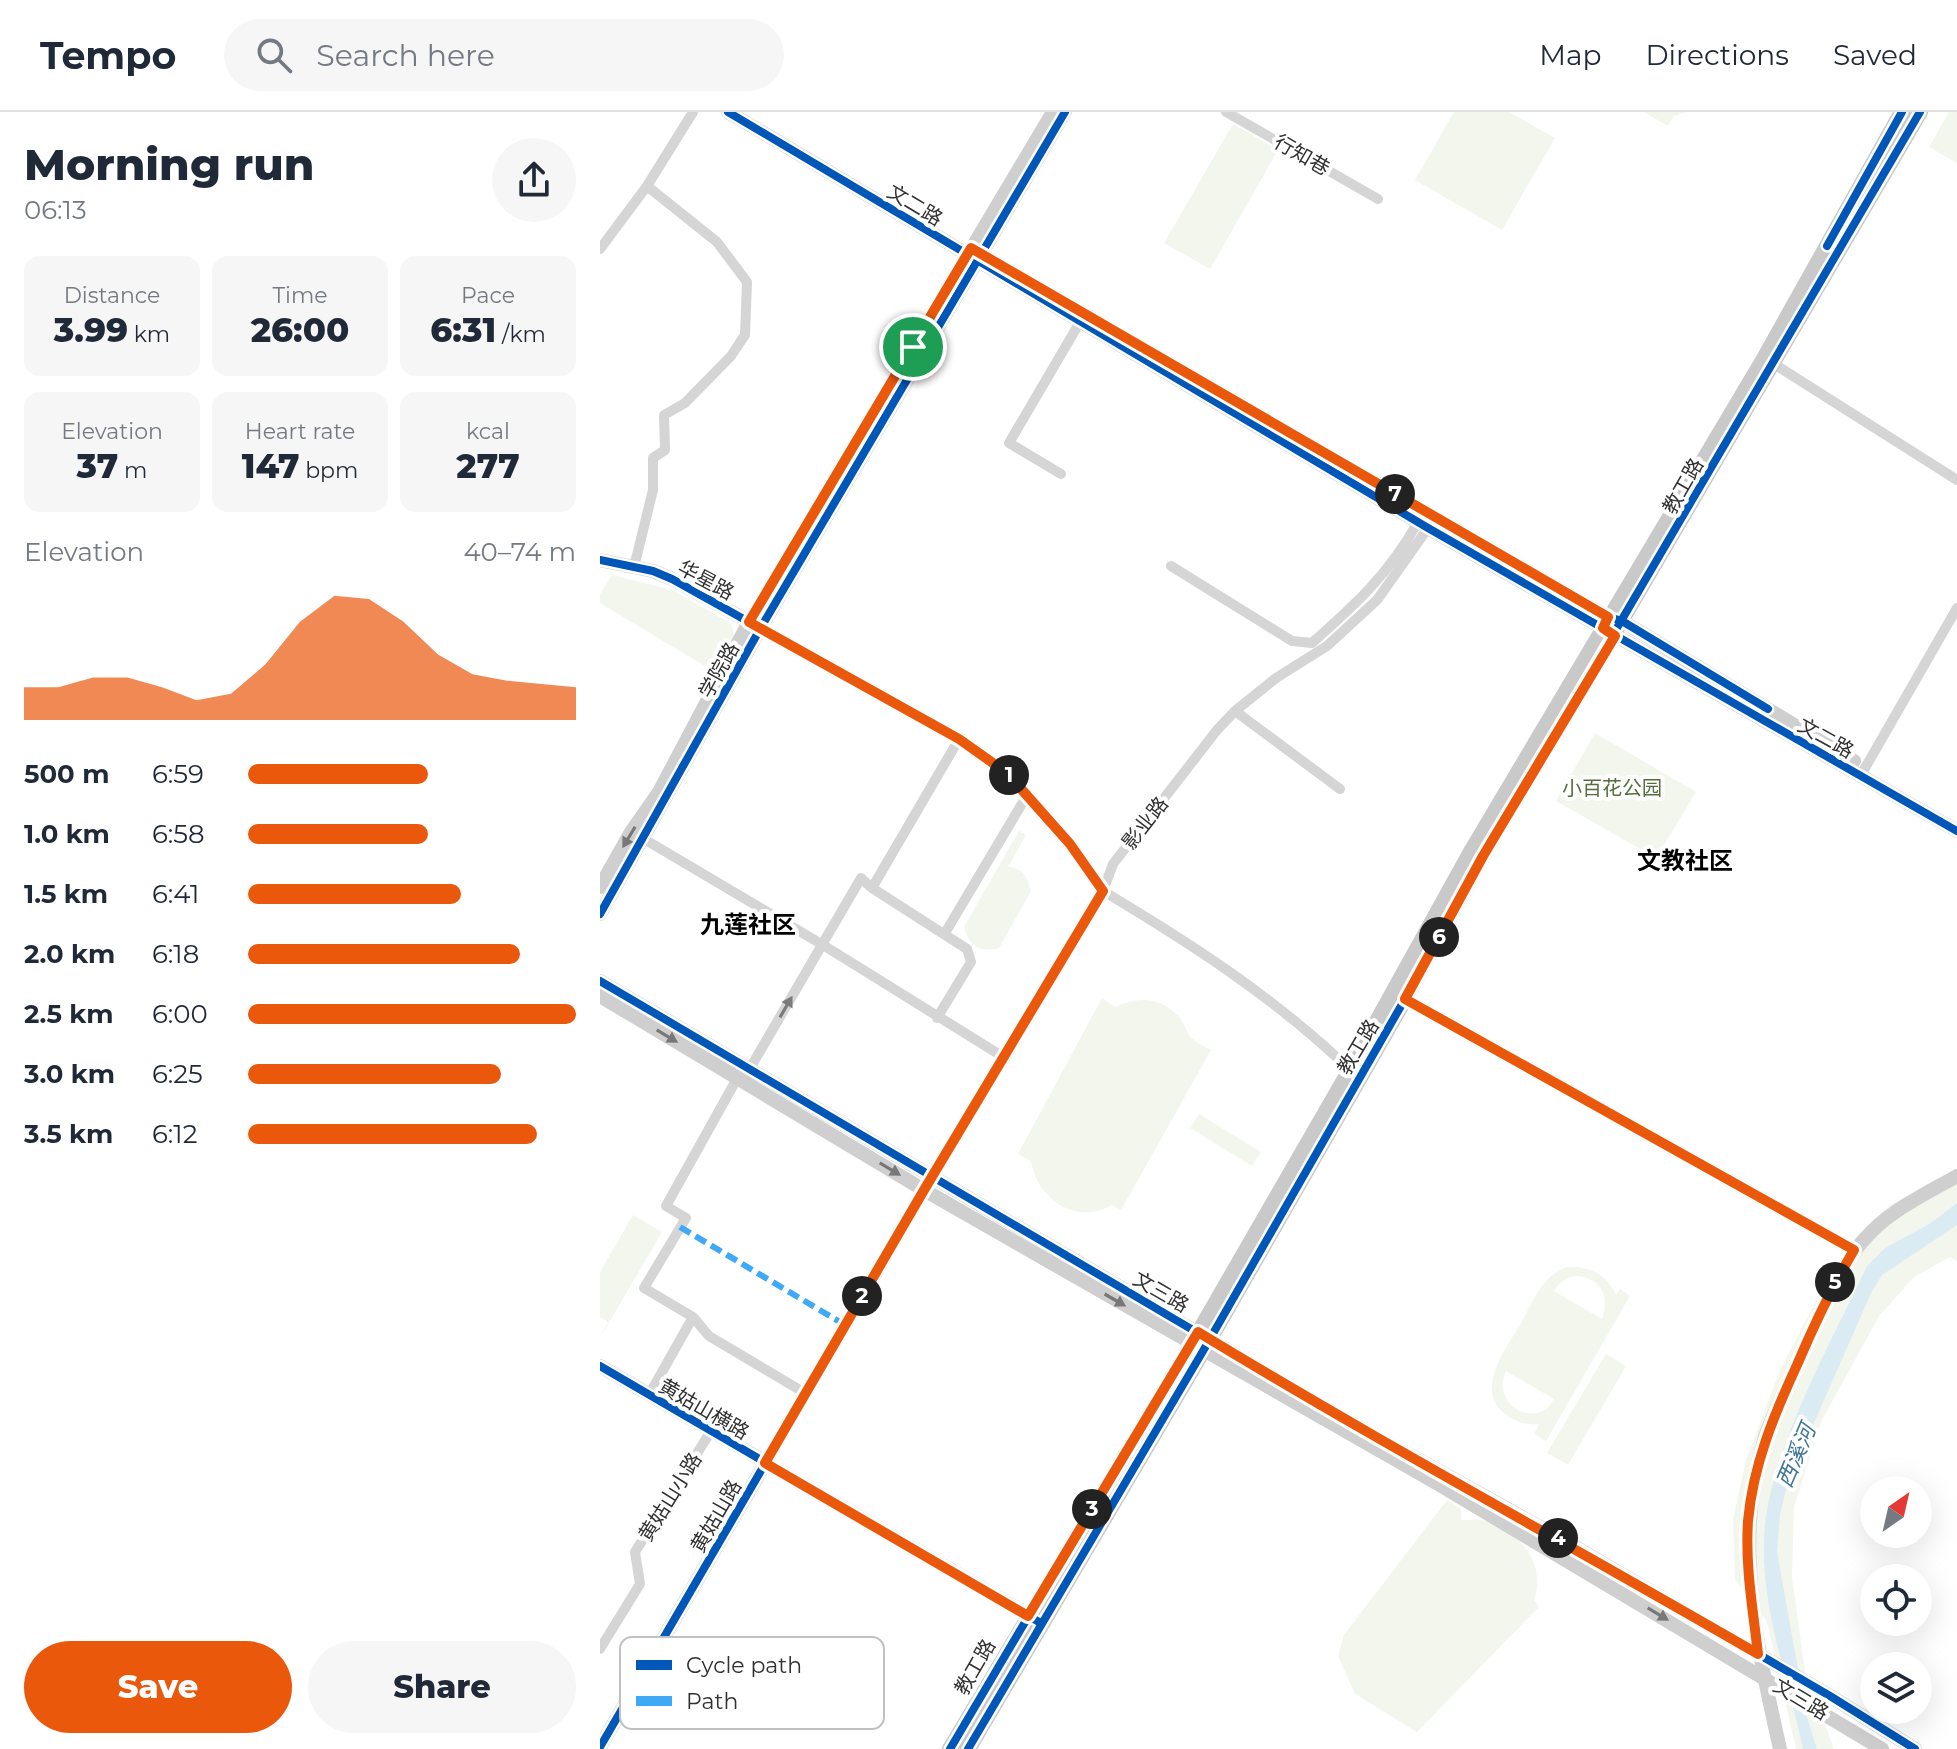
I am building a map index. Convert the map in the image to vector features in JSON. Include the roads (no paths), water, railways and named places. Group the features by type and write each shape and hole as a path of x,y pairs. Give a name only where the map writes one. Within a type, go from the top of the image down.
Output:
{"main road":[{"name":"文二路","path":"728,112 1612,626 1957,822"},
{"name":"文二路","path":"744,112 1080,322 1423,525 1612,626"},
{"name":"学院路","path":"600,887 631,832 659,792 974,254 1053,112"},
{"name":"学院路","path":"974,254 1065,112"},
{"name":"教工路","path":"950,1749 1034,1619 1405,999 1902,112"},
{"name":"教工路","path":"1200,1341 1465,860 1774,364 1920,112"},
{"name":"华星路","path":"600,560 672,579 959,739 1007,773 1030,797 1070,844 1103,891"},
{"name":"学院路","path":"600,914 644,839 755,626"},
{"name":"文二路","path":"1863,771 1957,831"},
{"name":"文三路","path":"600,981 744,1071 924,1190 1565,1541 1915,1749"},
{"name":"文三路","path":"600,996 744,1071 932,1177 1882,1749"},
{"path":"1780,1749 1758,1654 1748,1570 1748,1520 1766,1436 1837,1279 1854,1250 1892,1214 1957,1176"},
{"name":"黄姑山路","path":"664,1637 932,1177"},
{"name":"黄姑山横路","path":"600,1366 1034,1619"},
{"name":"教工路","path":"968,1749 1034,1619"},
{"name":"黄姑山路","path":"600,1747 620,1713"}],"street":[{"path":"600,249 647,186 693,112"},
{"name":"行知巷","path":"1226,112 1378,199"},
{"path":"634,567 653,490 653,458 665,450 664,415 685,403 731,356 745,335 747,307 747,282 736,264 717,242 647,186"},
{"path":"1061,474 1009,443 1080,322"},
{"path":"1774,364 1957,480"},
{"path":"1171,566 1292,641 1312,643 1354,606 1423,525"},
{"name":"影业路","path":"932,1177 1103,891 1113,864 1235,711 1276,678 1327,646 1377,600 1423,525"},
{"path":"1863,771 1957,608"},
{"path":"1235,711 1340,789"},
{"path":"872,888 959,739"},
{"path":"945,933 1023,802 1030,797"},
{"path":"644,839 1005,1058"},
{"path":"805,1393 709,1336 693,1317 644,1288 686,1218 666,1206 861,878 967,949 971,962 937,1018"},
{"path":"1103,891 1149,918 1255,990 1312,1032 1350,1070"},
{"path":"1405,999 1854,1250"},
{"path":"649,1395 693,1317"},
{"name":"黄姑山小路","path":"600,1649 640,1584 635,1552 711,1431"}],"water":[{"name":"西溪河","path":"1957,1203 1957,1225 1882,1275 1872,1291 1788,1482 1780,1514 1777,1552 1806,1714 1817,1749 1803,1749 1771,1618 1764,1565 1768,1506 1776,1472 1803,1400 1867,1266 1885,1248 1931,1223"}],"district":[{"name":"文教社区","path":"1685,860"},
{"name":"九莲社区","path":"748,924"}],"park label":[{"name":"小百花公园","path":"1612,788"}]}
